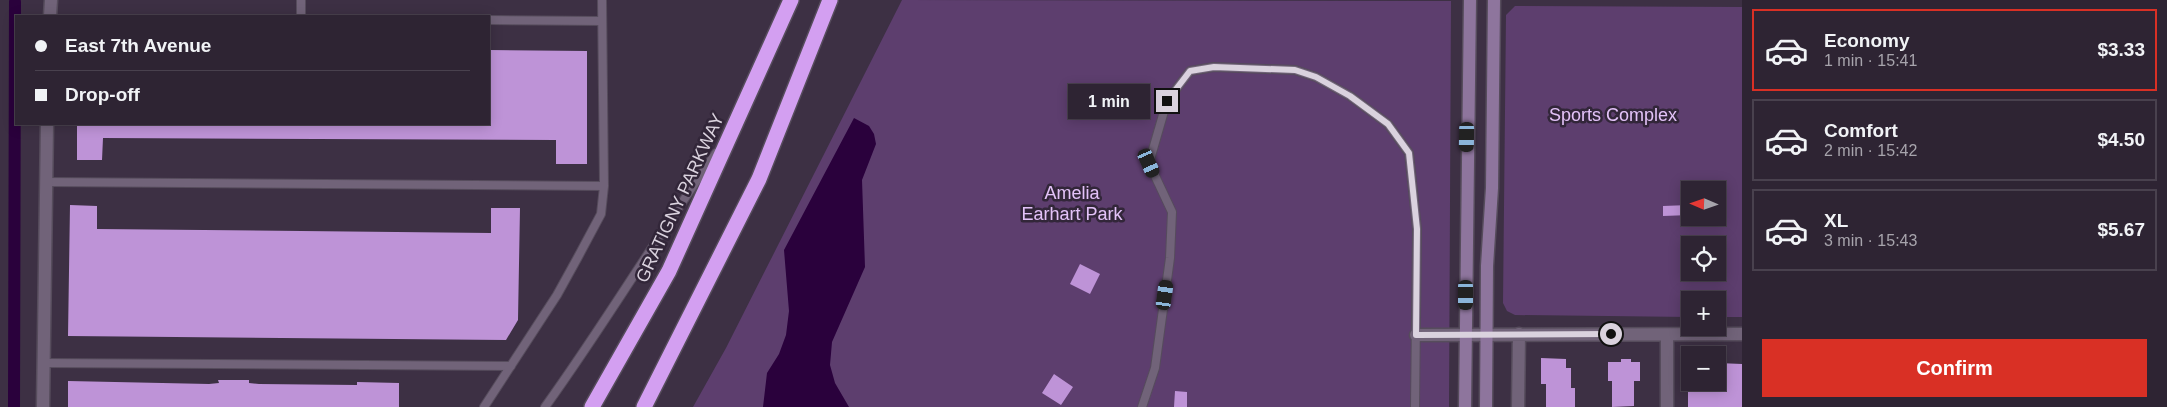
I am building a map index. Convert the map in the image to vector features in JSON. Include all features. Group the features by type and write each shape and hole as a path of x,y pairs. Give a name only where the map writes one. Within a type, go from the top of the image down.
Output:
{"highway":[{"name":"GRATIGNY PARKWAY","path":"592,407 669,270 791,0"},
{"path":"644,407 759,179 830,0"}],"main road":[{"path":"1466,407 1470,0"},
{"path":"1486,407 1487,266 1492,188 1494,0"}],"street":[{"path":"50,15 51,0"},
{"path":"44,407 47,125"},
{"path":"1518,334 1518,407"},
{"path":"1416,335 1742,334"},
{"path":"1667,335 1667,407"}],"lane":[{"path":"301,0 301,15"},
{"path":"484,407 557,295 596,224 603,204 602,0"},
{"path":"490,20 601,21"},
{"path":"1142,407 1155,368 1170,258 1172,212 1149,163 1167,101 1190,71 1214,67 1295,70 1316,77 1350,96 1388,124 1409,153 1417,229 1415,407"},
{"path":"545,407 581,358 672,215 735,126"},
{"path":"46,182 604,186"},
{"path":"44,363 511,366"}],"green space":[{"name":"Amelia Earhart Park","path":"902,0 1451,1 1449,407 693,407 726,348"},
{"name":"Sports Complex","path":"1515,6 1742,7 1742,317 1726,317 1726,291 1681,291 1681,317 1515,315 1507,311 1503,303 1506,15"}],"shaded area":[{"path":"854,118 869,126 874,134 876,144 862,180 865,267 832,342 830,365 835,383 849,407 763,407 767,373 779,354 786,335 789,311 784,250"}],"building":[{"path":"490,50 587,51 587,164 556,164 556,140 103,138 102,160 77,160 77,125 490,125"},
{"path":"70,205 97,206 97,229 491,233 491,208 520,208 518,320 506,340 68,336"},
{"path":"1681,205 1681,215 1663,216 1663,206"},
{"path":"1080,264 1100,274 1090,294 1070,284"},
{"path":"1541,358 1566,359 1566,368 1571,368 1571,388 1575,388 1575,407 1546,407 1546,384 1541,384"},
{"path":"1621,359 1631,359 1631,362 1640,362 1640,381 1634,381 1634,406 1612,407 1612,381 1608,381 1608,362 1621,362"},
{"path":"1726,363 1742,364 1742,407 1688,407 1688,391 1726,391"},
{"path":"1054,374 1073,387 1061,405 1042,393"},
{"path":"218,380 249,380 249,383 259,384 357,385 357,382 399,383 399,407 68,407 68,381 209,384 219,383"},
{"path":"1175,391 1187,392 1187,407 1174,407"}],"waterway":[{"path":"14,407 15,2"}],"route":[{"path":"1167,101 1190,71 1214,67 1295,70 1316,77 1350,96 1388,124 1409,153 1417,229 1416,335 1611,334"}]}
